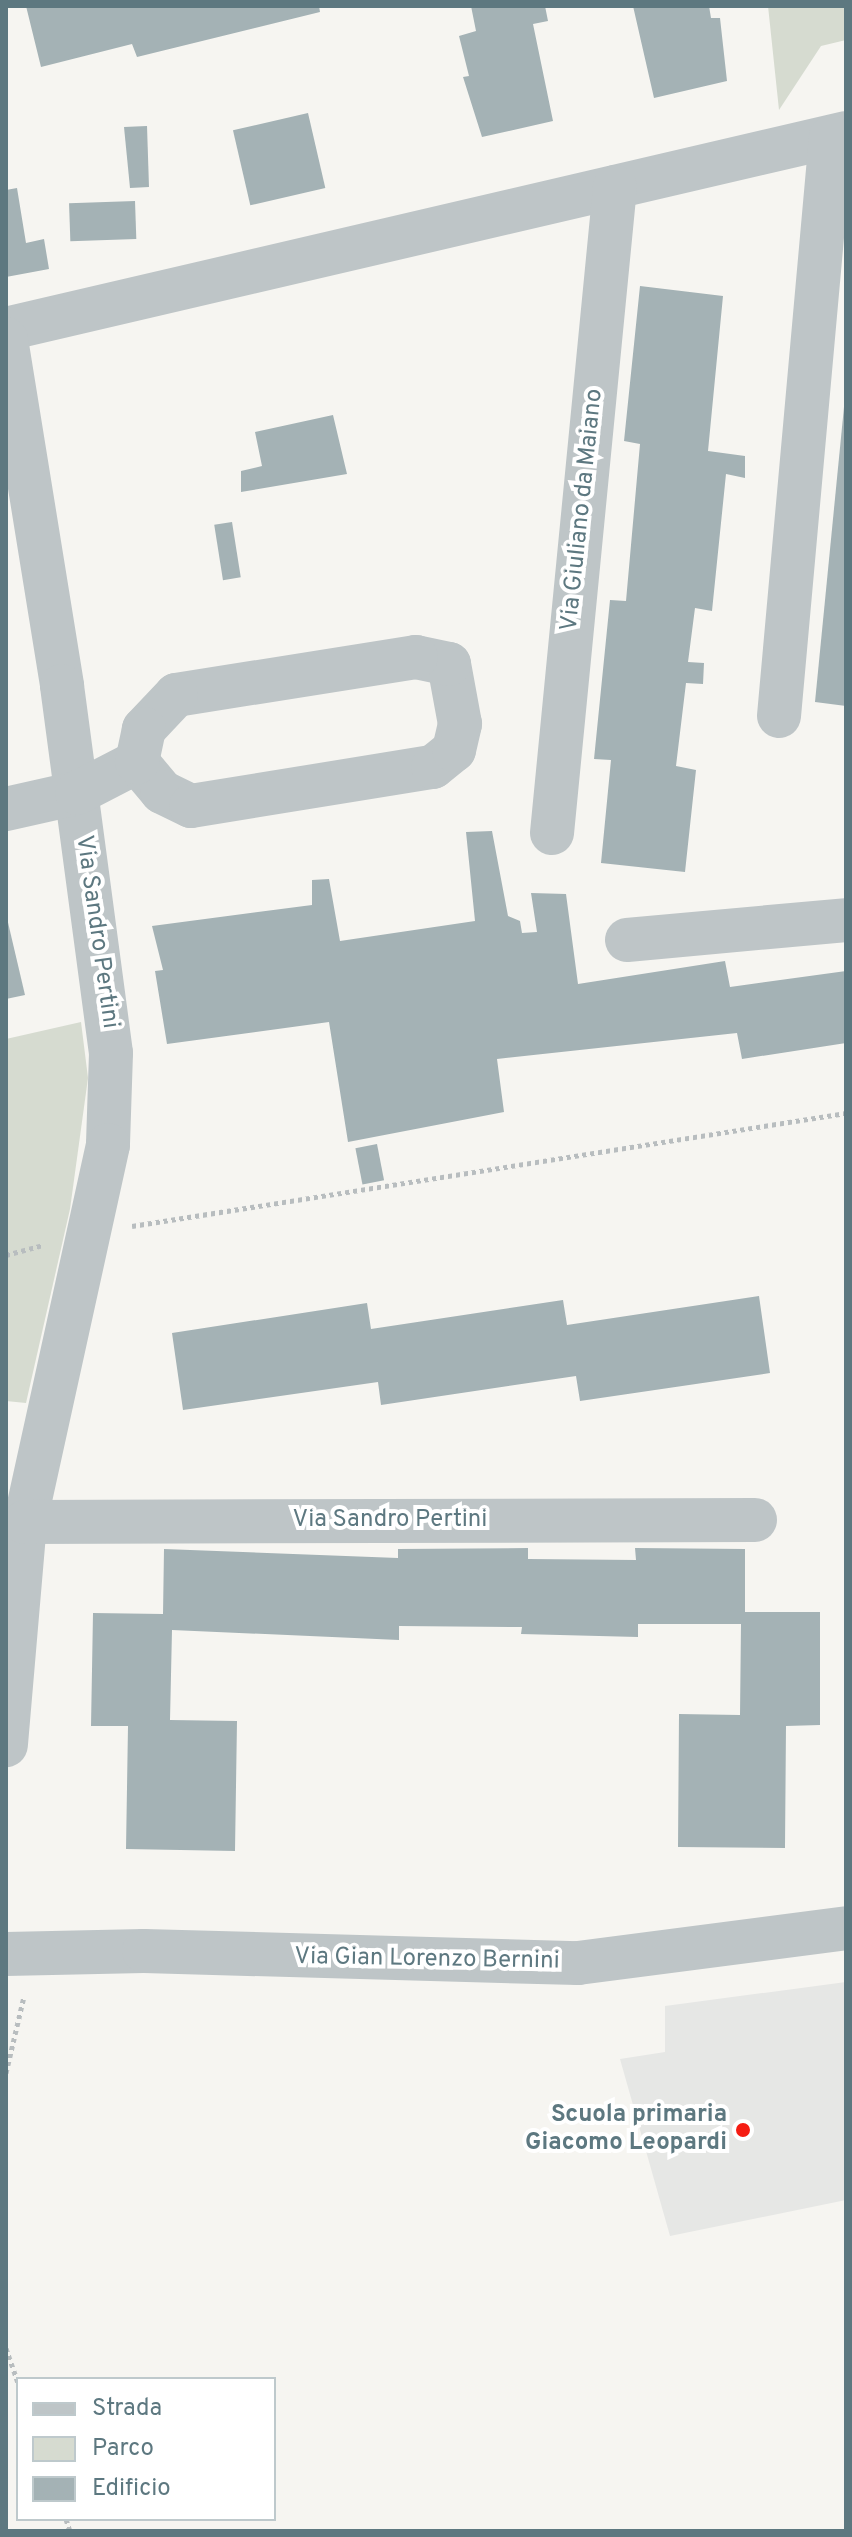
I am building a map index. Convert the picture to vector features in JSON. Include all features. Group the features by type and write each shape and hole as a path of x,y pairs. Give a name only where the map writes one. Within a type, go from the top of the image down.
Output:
{"street":[{"path":"6,329 838,135 779,716"},
{"name":"Via Giuliano da Maiano","path":"552,833 615,187"},
{"name":"Via Sandro Pertini","path":"6,339 107,1004 111,1103 108,1145 25,1522 6,1745"},
{"path":"416,657 449,664 460,724 454,750 433,767 191,806 162,792 137,762 144,729 176,695 416,657"},
{"path":"6,809 77,793 137,762"},
{"path":"627,940 846,920"},
{"name":"Via Sandro Pertini","path":"25,1522 755,1520"},
{"name":"Via Gian Lorenzo Bernini","path":"20,1955 144,1951 578,1963 846,1928"}],"path":[{"path":"117,1228 846,1113"},
{"path":"6,1255 53,1243"},
{"path":"6,2073 20,1955"},
{"path":"6,2348 16,2377"}],"shaded area":[{"name":"Scuola primaria Giacomo Leopardi","path":"846,1982 846,2200 670,2236 620,2059 665,2052 665,2006"}],"green space":[{"path":"768,6 846,6 846,40 821,46 779,110"},
{"path":"81,1022 88,1078 70,1209 26,1403 6,1401 6,1039"}],"building":[{"path":"26,6 319,6 320,12 137,57 132,44 41,67"},
{"path":"471,6 545,6 548,21 533,24 553,121 482,137 463,77 469,76 459,36 476,31"},
{"path":"633,6 709,6 711,18 720,18 727,81 654,98"},
{"path":"308,113 325,188 250,205 233,130"},
{"path":"147,126 149,187 130,188 124,127"},
{"path":"17,188 26,243 44,239 49,269 6,277 6,190"},
{"path":"135,201 136,239 70,241 69,203"},
{"path":"640,286 723,296 708,451 745,456 745,478 726,474 712,611 695,608 688,662 704,663 703,684 686,683 676,766 696,770 685,872 601,863 611,760 594,759 610,600 626,601 640,444 624,441"},
{"path":"846,408 846,706 815,702"},
{"path":"333,415 347,474 241,492 241,471 262,466 255,432"},
{"path":"232,522 241,577 223,580 214,525"},
{"path":"492,831 508,916 520,921 522,933 537,932 531,893 566,894 578,984 725,961 730,987 846,971 846,1043 742,1059 737,1033 497,1059 504,1112 348,1142 329,1022 167,1044 155,971 163,970 152,926 312,905 312,880 329,879 340,941 475,921 466,832"},
{"path":"6,914 25,995 6,999"},
{"path":"377,1144 384,1180 362,1185 355,1148"},
{"path":"759,1296 770,1373 580,1401 576,1376 381,1405 378,1382 183,1410 172,1333 367,1303 371,1329 563,1300 567,1325"},
{"path":"528,1548 528,1559 636,1560 635,1548 745,1549 745,1612 820,1612 820,1725 786,1726 785,1848 678,1847 679,1714 740,1715 741,1624 638,1624 638,1637 521,1634 522,1627 399,1626 399,1640 172,1630 170,1720 237,1721 235,1851 126,1849 128,1726 91,1726 93,1613 163,1614 164,1549 398,1558 398,1549"}],"place":[{"name":"Scuola primaria Giacomo Leopardi","path":"743,2130"}]}
